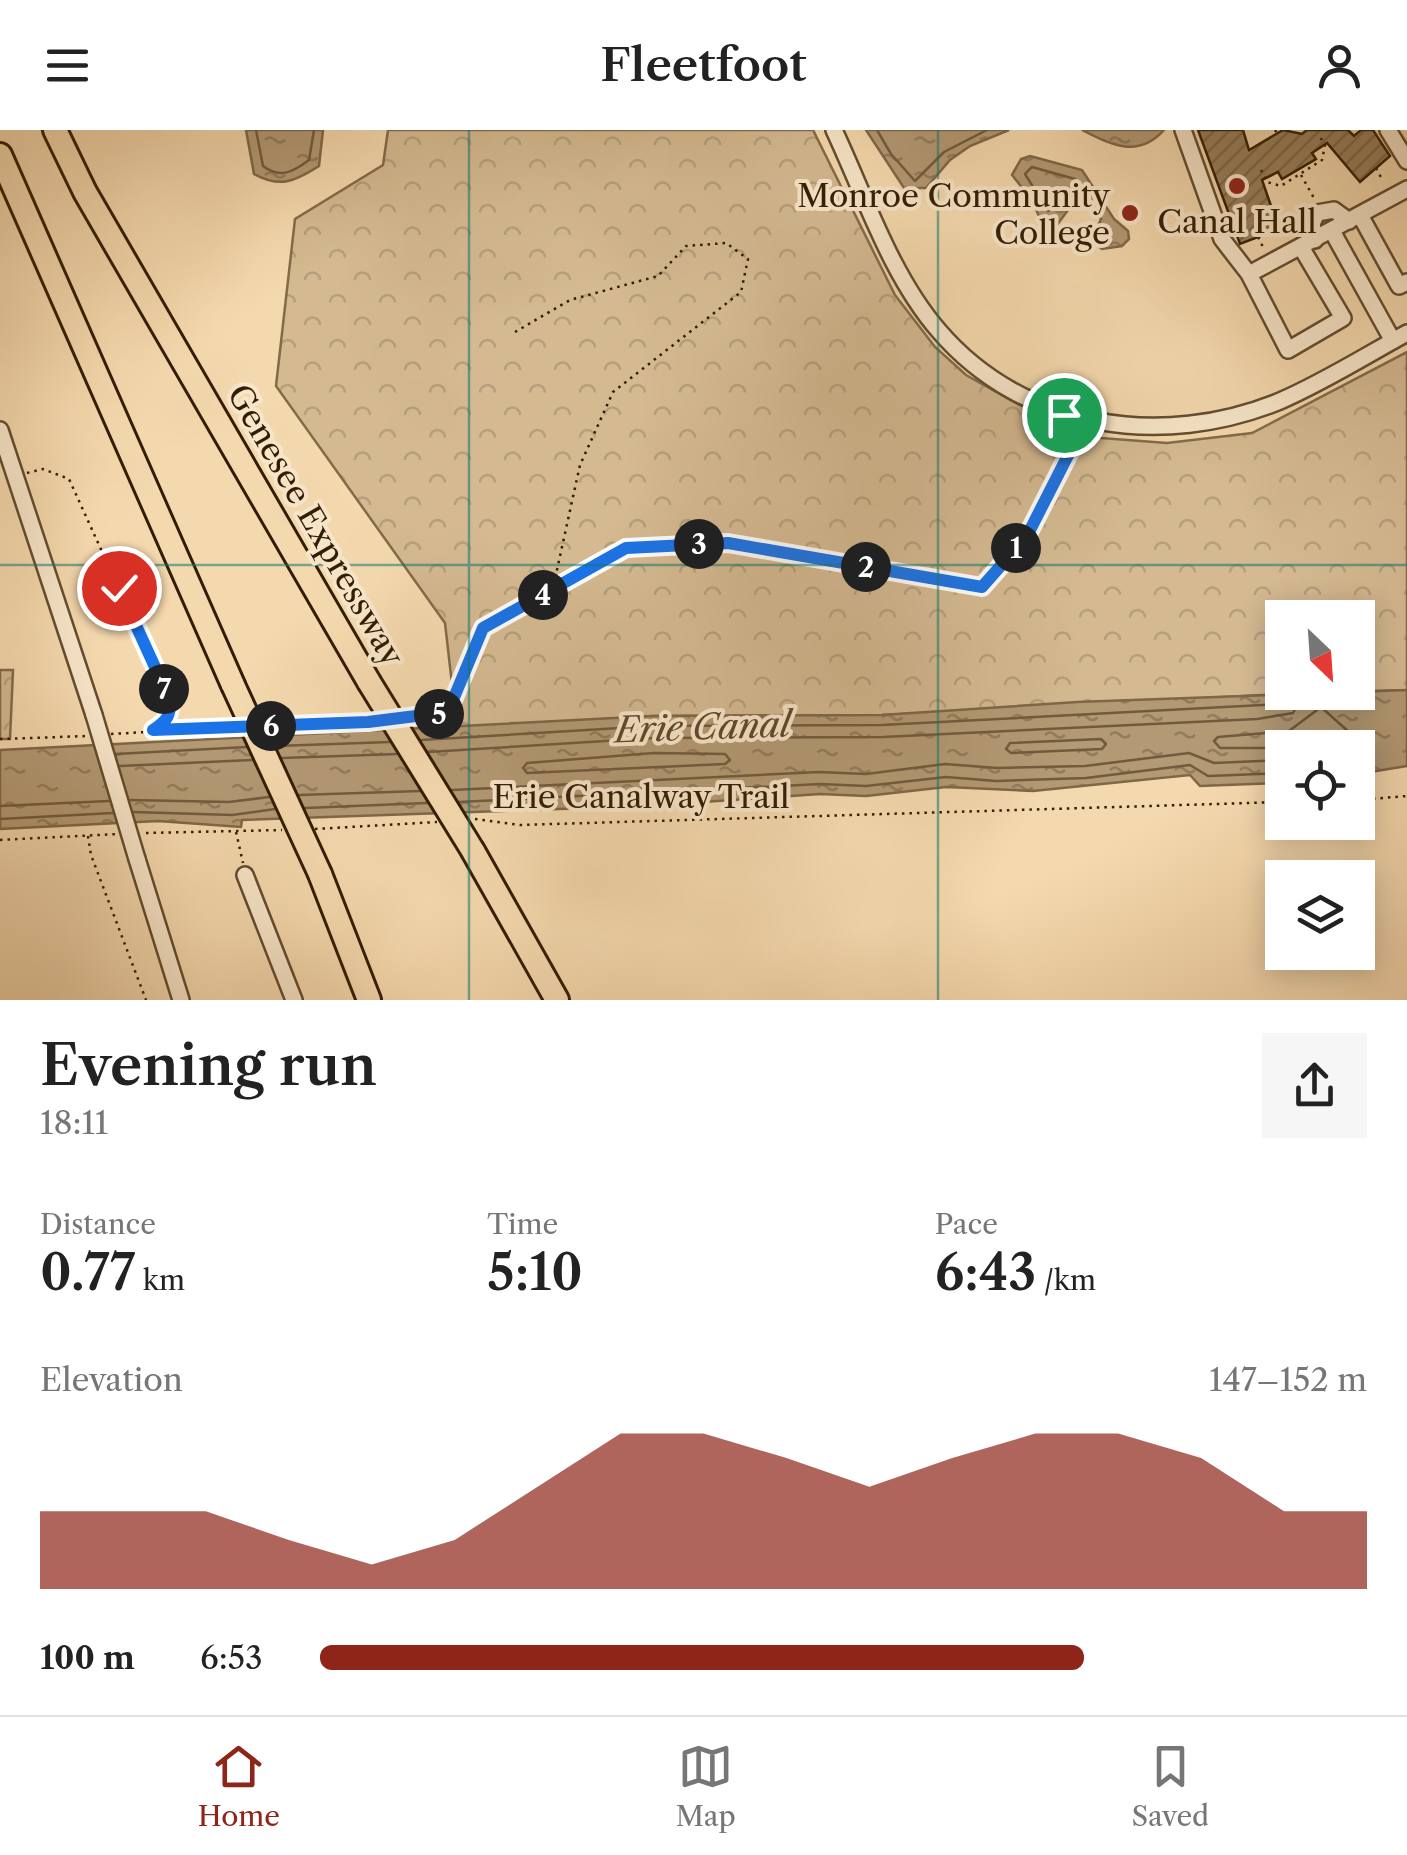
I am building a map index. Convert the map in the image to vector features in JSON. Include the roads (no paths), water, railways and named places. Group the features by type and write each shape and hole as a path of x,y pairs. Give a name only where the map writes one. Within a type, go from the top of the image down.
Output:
{"highway":[{"name":"Genesee Expressway","path":"55,130 84,192 557,1000"},
{"path":"0,155 320,874 368,1000"}],"street":[{"path":"834,130 906,281 938,330 972,363 1016,392 1086,420 1154,428 1233,416 1280,401 1400,337 1332,231"},
{"path":"1183,130 1222,239 1249,274 1288,350 1343,318 1308,243 1317,214 1334,210 1355,218 1400,286 1407,282"},
{"path":"1388,130 1407,161"},
{"path":"1249,274 1407,188"},
{"path":"0,430 94,714 181,1000"},
{"path":"246,875 294,1000"}],"water":[{"path":"246,130 323,130 319,166 279,182 254,174"},
{"path":"866,130 1009,130 970,146 950,160 926,188 904,188"},
{"path":"1082,130 1164,130 1155,139 1135,147 1104,141"},
{"path":"1030,156 1082,170 1114,219 1128,231 1129,239 1122,246 1102,249 1092,241 1101,219 1087,198 1068,210 1057,225 1044,228 1032,200 1012,175 1021,159"},
{"name":"Erie Canal","path":"1407,690 1407,766 1375,771 1375,730 1265,730 1265,784 1200,786 1190,775 1033,791 946,787 866,796 820,794 646,806 242,820 241,827 158,821 0,829 0,750 653,716 882,715 1265,695 1265,710 1375,710 1375,691"}],"place":[{"name":"Canal Hall","path":"1237,186"},
{"name":"Monroe Community College","path":"1130,213"}]}
